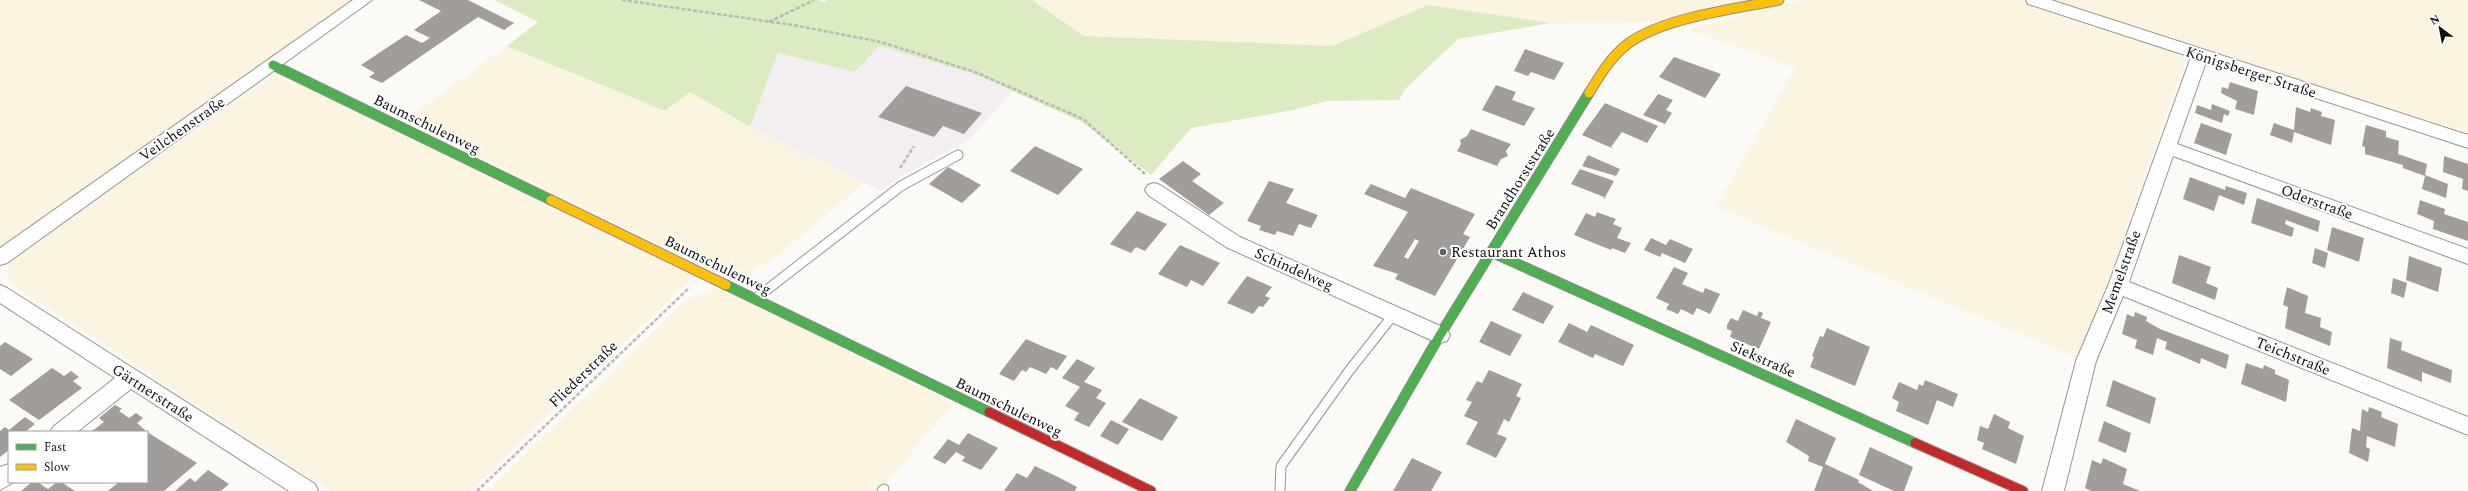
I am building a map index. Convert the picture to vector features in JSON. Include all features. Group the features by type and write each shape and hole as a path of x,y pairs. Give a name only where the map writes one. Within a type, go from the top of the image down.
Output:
{"street":[{"name":"Veilchenstraße","path":"0,258 364,0"},
{"name":"Brandhorststraße","path":"1350,491 1440,335 1607,64 1630,42 1661,28 1779,0"},
{"name":"Königsberger Straße","path":"2034,0 2200,56 2468,142"},
{"name":"Memelstraße","path":"2053,491 2086,361 2118,286 2166,146 2200,56"},
{"name":"Baumschulenweg","path":"273,65 1151,491"},
{"name":"Oderstraße","path":"2166,146 2468,257"},
{"name":"Schindelweg","path":"1154,190 1233,242 1440,335"},
{"name":"Siekstraße","path":"1491,252 2023,491"},
{"name":"Teichstraße","path":"2118,286 2468,426"},
{"name":"Gärtnerstraße","path":"0,293 307,491"},
{"path":"62,431 130,378"},
{"path":"0,480 8,473"}],"lane":[{"path":"755,299 902,186 958,155"},
{"path":"1280,491 1281,466 1349,371 1394,314"}],"path":[{"path":"622,0 769,22 881,42 975,72 1083,119 1154,183 1154,190"},
{"path":"769,22 814,0"},
{"name":"Fliederstraße","path":"478,491 672,302 706,275"}],"shaded area":[{"path":"0,0 355,0 0,251"},
{"path":"1032,0 1747,0 1650,22 1551,23 1428,5 1332,46 1084,36"},
{"path":"1804,0 2020,0 2163,47 2186,60 2080,359 1716,207 1795,68 1687,29"},
{"path":"2045,0 2468,0 2468,138"},
{"path":"507,46 665,111 690,92 750,127 865,183 777,256 735,281 404,121"},
{"path":"879,46 974,74 1013,91 969,140 898,178 881,191 750,127 778,53 855,72"},
{"path":"278,72 696,275 564,399 471,491 331,491 9,283 8,263"},
{"path":"721,287 953,404 879,491 487,491 687,299"}],"green space":[{"path":"495,0 819,0 823,2 827,0 1032,0 1084,36 1332,46 1428,5 1551,23 1458,39 1405,89 1399,100 1327,101 1293,110 1191,128 1151,175 1082,122 974,74 879,46 855,72 778,53 750,127 690,92 665,111 507,46 538,22"}],"building":[{"path":"419,0 468,0 514,23 504,30 478,17 382,83 369,77 375,73 361,65 406,35 422,43 430,38 414,30 441,11"},
{"path":"1525,49 1564,63 1554,80 1531,72 1528,76 1514,71"},
{"path":"1674,57 1721,74 1705,98 1659,77"},
{"path":"2230,82 2258,91 2254,115 2235,109 2237,101 2221,93 2222,87 2228,89"},
{"path":"1496,85 1516,92 1512,100 1535,108 1524,126 1482,110"},
{"path":"906,86 982,113 964,134 943,126 934,137 878,117"},
{"path":"1658,94 1673,100 1666,110 1672,113 1665,124 1643,115"},
{"path":"1605,103 1658,126 1647,143 1622,132 1611,147 1614,149 1582,135"},
{"path":"2212,104 2230,111 2228,116 2224,114 2222,123 2195,113 2197,105 2211,110"},
{"path":"2296,107 2310,112 2311,108 2322,112 2321,116 2335,120 2331,145 2294,132 2292,143 2270,135 2274,123 2294,130"},
{"path":"2201,123 2232,134 2226,155 2194,143"},
{"path":"2366,125 2386,131 2386,137 2399,141 2398,154 2427,164 2425,175 2448,184 2446,198 2422,189 2425,176 2403,168 2403,165 2365,154 2365,147 2362,146"},
{"path":"1471,129 1511,144 1506,151 1508,156 1501,159 1497,166 1457,151 1461,144 1460,140 1467,136"},
{"path":"1035,146 1083,169 1058,195 1010,171"},
{"path":"1588,155 1620,169 1616,176 1582,166"},
{"path":"2444,156 2468,164 2468,191 2462,189 2463,179 2443,172"},
{"path":"1183,161 1201,174 1192,181 1224,203 1209,215 1159,179"},
{"path":"948,167 981,185 962,203 929,184"},
{"path":"1580,169 1614,181 1604,199 1604,197 1571,184"},
{"path":"2190,177 2225,190 2226,186 2247,193 2244,205 2219,195 2214,211 2183,199"},
{"path":"1269,181 1294,189 1286,203 1318,215 1311,228 1299,224 1293,236 1277,231 1275,235 1259,230 1261,226 1247,221"},
{"path":"1371,184 1405,198 1411,188 1475,214 1463,234 1470,237 1435,296 1395,279 1398,274 1373,266 1408,212 1364,194","holes":["1415,239 1419,241 1408,259 1404,257"]},
{"path":"2257,198 2320,221 2318,232 2286,220 2285,224 2294,228 2292,237 2251,223"},
{"path":"2420,200 2445,209 2444,214 2468,222 2468,241 2433,229 2434,221 2417,214"},
{"path":"1137,211 1167,224 1145,251 1136,247 1131,253 1110,244"},
{"path":"1597,212 1616,219 1613,224 1622,228 1617,238 1631,243 1625,253 1612,248 1611,250 1574,235 1586,213 1595,217"},
{"path":"2332,227 2364,238 2359,262 2327,250"},
{"path":"1651,238 1666,245 1670,239 1693,249 1685,263 1662,253 1660,257 1644,250"},
{"path":"1180,245 1220,263 1203,286 1191,280 1187,287 1158,274"},
{"path":"2315,248 2328,253 2325,268 2312,263"},
{"path":"2179,255 2211,267 2206,283 2218,288 2215,300 2172,283"},
{"path":"2409,256 2442,268 2438,292 2406,280"},
{"path":"1674,267 1688,273 1682,284 1703,293 1705,288 1720,294 1710,314 1697,308 1693,315 1681,309 1678,314 1666,309 1669,304 1656,298"},
{"path":"1247,276 1272,287 1265,296 1270,298 1263,307 1259,306 1253,314 1227,303"},
{"path":"2393,278 2407,283 2404,298 2391,293"},
{"path":"2287,287 2308,296 2305,313 2321,318 2320,327 2332,332 2330,346 2285,328 2288,307 2283,305"},
{"path":"1523,292 1554,306 1543,324 1512,310"},
{"path":"1743,310 1757,316 1759,311 1763,313 1761,318 1771,322 1759,349 1730,337 1732,331 1727,329 1727,325 1731,318 1738,321"},
{"path":"2135,312 2147,317 2146,321 2160,329 2229,355 2226,369 2201,358 2200,364 2165,349 2167,342 2157,338 2153,355 2135,348 2137,340 2122,334 2127,314 2134,317"},
{"path":"1491,321 1522,335 1510,356 1479,342"},
{"path":"1569,323 1587,332 1591,325 1634,345 1623,366 1595,354 1593,358 1558,342"},
{"path":"1827,328 1870,347 1855,386 1810,367 1814,357 1812,356 1820,336 1823,337"},
{"path":"2390,338 2402,342 2401,350 2452,370 2451,383 2422,372 2422,382 2387,368"},
{"path":"1026,339 1067,356 1057,370 1051,367 1046,374 1030,367 1026,372 1022,370 1014,381 999,374"},
{"path":"5,342 33,359 11,376 0,369 0,346"},
{"path":"1077,359 1095,368 1084,382 1102,390 1096,398 1106,403 1089,427 1074,420 1079,413 1065,406 1080,387 1062,378"},
{"path":"2246,363 2263,369 2264,365 2275,370 2275,374 2289,380 2286,402 2241,384"},
{"path":"52,368 64,376 71,371 79,377 73,381 82,388 39,420 9,400"},
{"path":"1489,370 1522,384 1516,396 1521,398 1509,422 1504,419 1497,434 1507,438 1496,458 1466,444 1478,422 1464,416 1472,402 1466,400 1477,381 1482,383"},
{"path":"1925,380 1958,394 1953,407 1937,400 1928,425 1896,411 1899,402 1892,398 1899,382 1917,390 1919,384 1923,386"},
{"path":"2113,380 2156,398 2150,424 2106,406"},
{"path":"1140,398 1178,417 1162,441 1122,422"},
{"path":"115,405 122,409 119,411 129,418 136,413 143,418 137,423 146,431 92,431 104,422 99,418"},
{"path":"2369,407 2382,412 2381,417 2398,424 2395,447 2367,436 2366,447 2370,449 2368,462 2349,453 2352,428 2360,431 2362,409 2368,412"},
{"path":"1994,414 2010,422 2008,428 2024,436 2016,464 1982,449 1984,443 1977,440 1980,426 1988,429"},
{"path":"25,417 35,424 26,431 8,431 8,451 0,457 0,431 5,427 9,430"},
{"path":"1796,419 1836,438 1825,464 1859,480 1858,482 1873,491 1814,491 1823,467 1808,461 1809,456 1786,442"},
{"path":"1111,420 1129,429 1118,445 1100,436"},
{"path":"2104,421 2131,433 2126,453 2098,441"},
{"path":"148,433 197,463 164,491 108,491 118,483 148,483"},
{"path":"968,433 998,448 981,470 962,461 965,457 956,452 945,464 933,458 948,439 959,445"},
{"path":"1870,447 1913,467 1904,491 1894,491 1859,475"},
{"path":"1412,458 1442,472 1431,491 1393,491"},
{"path":"2103,458 2127,469 2123,484 2140,491 2091,491 2085,488 2092,460 2101,464"},
{"path":"1035,466 1077,487 1075,491 1004,491 1017,473 1027,478"},
{"path":"208,470 229,484 221,491 175,491 190,478 195,482"},
{"path":"31,483 39,483 48,489 56,483 63,483 75,491 21,491"}],"traffic: fast":[{"path":"273,65 551,200"},
{"path":"1350,491 1440,335 1589,93"},
{"path":"1491,252 1915,443"},
{"path":"726,285 989,412"}],"traffic: slow":[{"path":"1589,93 1617,54 1641,35 1678,22 1779,0"},
{"path":"551,200 726,285"}],"traffic: jam":[{"path":"989,412 1151,491"},
{"path":"1915,443 2023,491"}],"place":[{"name":"Restaurant Athos","path":"1443,252"}]}
